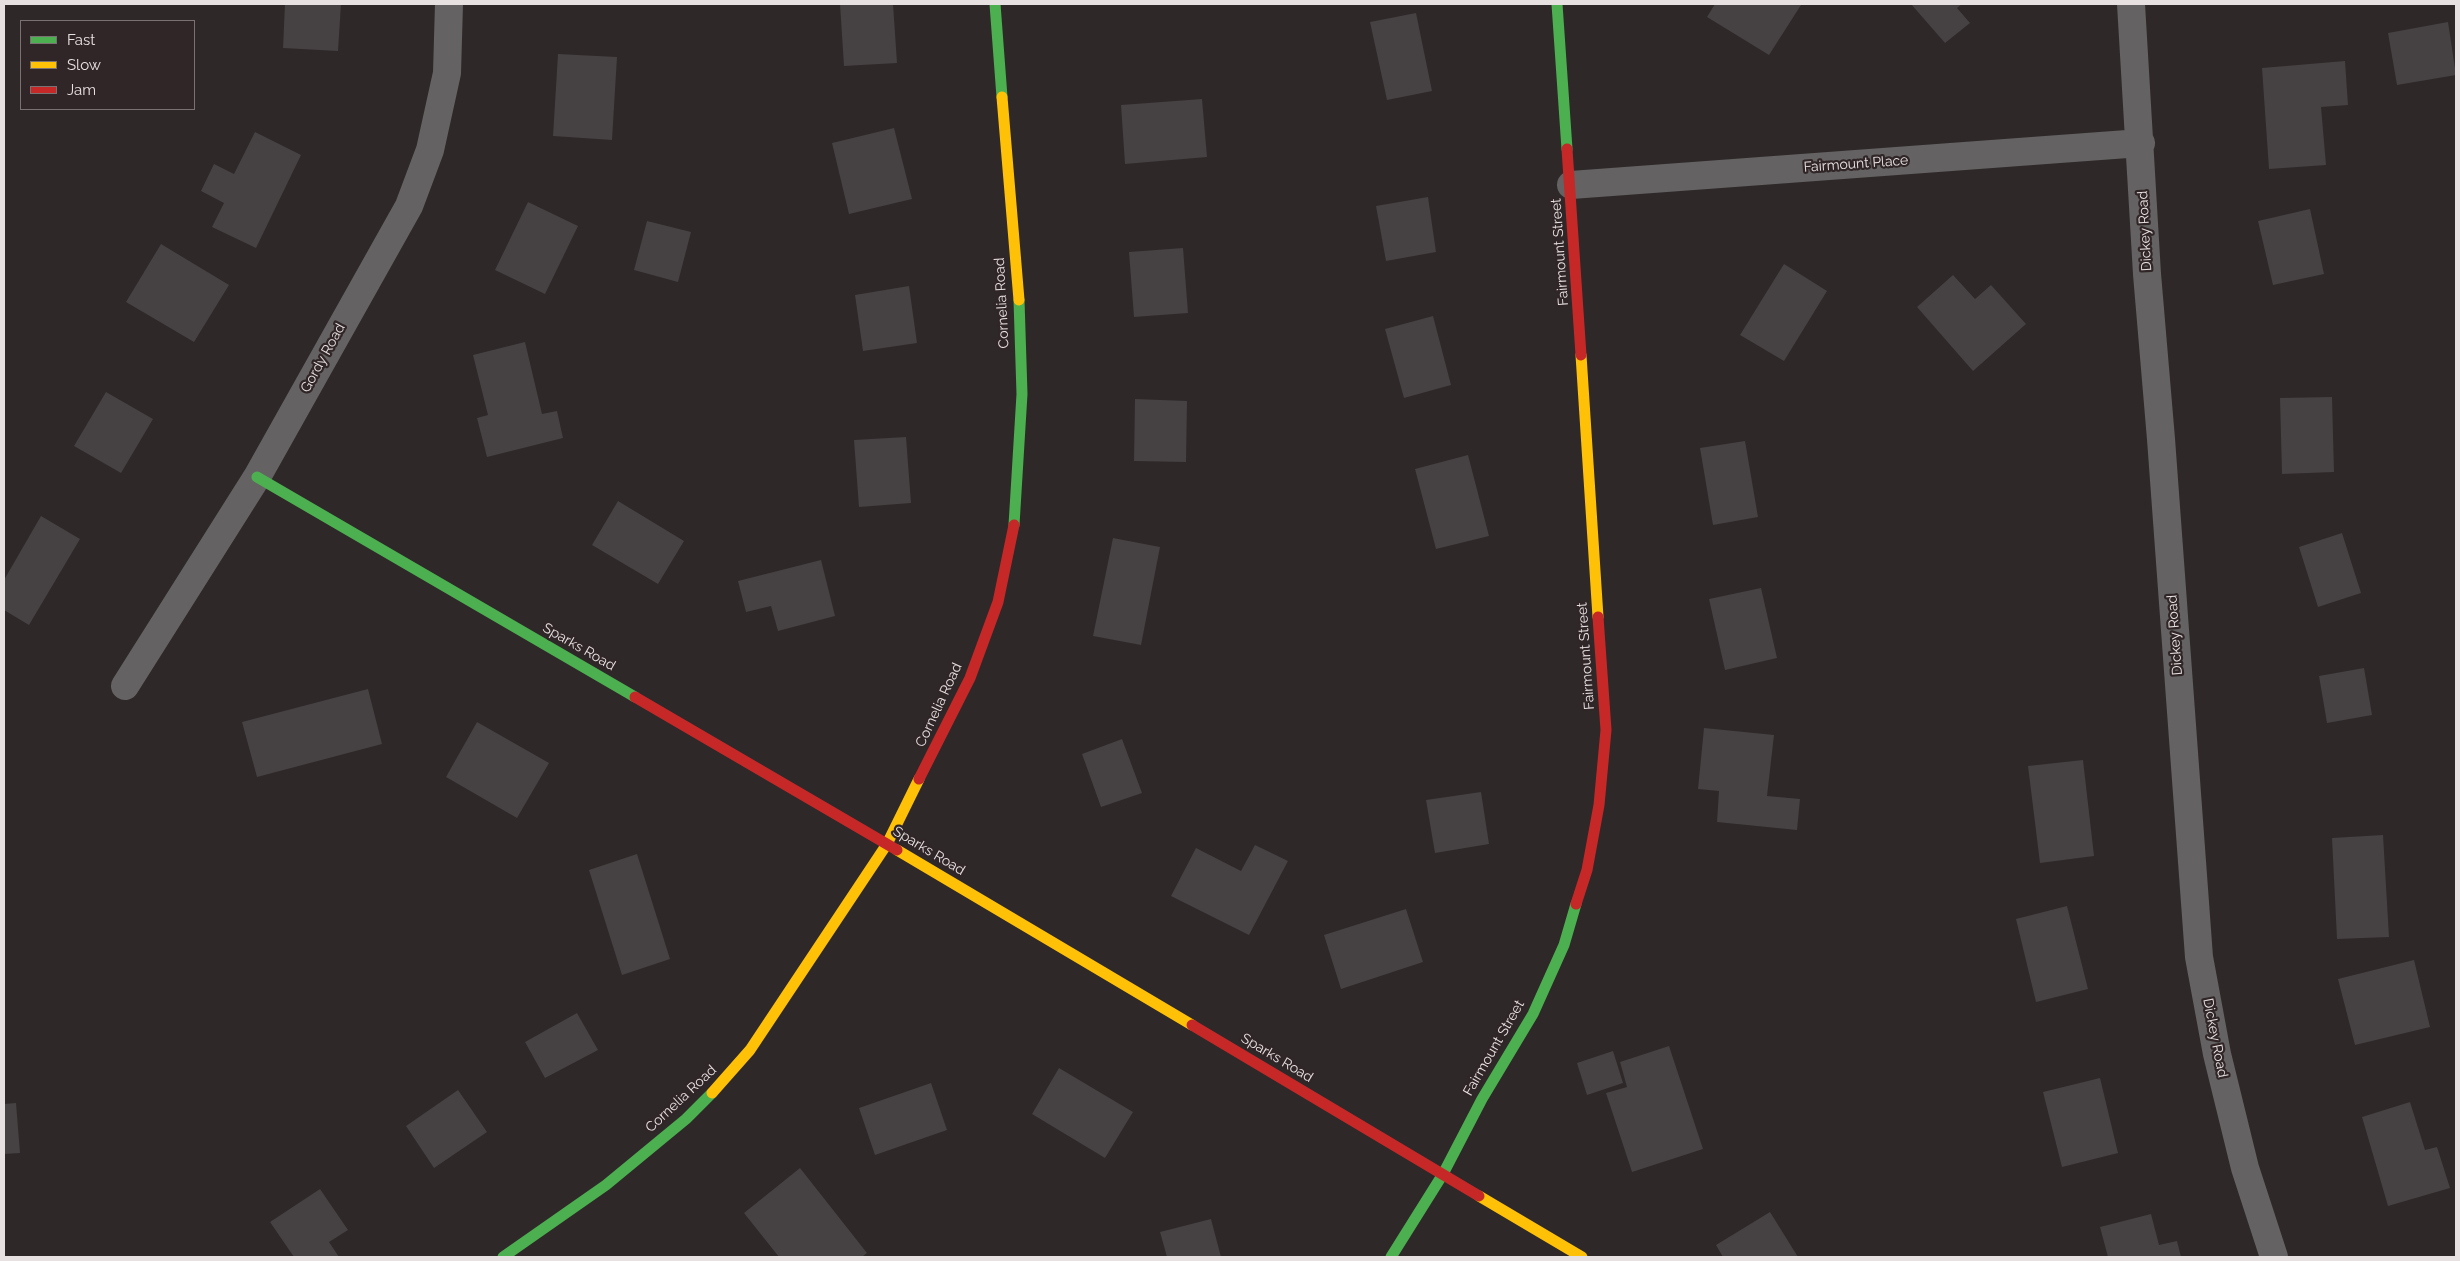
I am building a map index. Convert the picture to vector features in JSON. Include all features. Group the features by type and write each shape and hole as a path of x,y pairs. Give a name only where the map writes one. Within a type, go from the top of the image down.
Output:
{"street":[{"name":"Gordy Road","path":"125,686 257,476 409,206 430,150 446,73 449,4"},
{"name":"Cornelia Road","path":"502,1257 606,1185 686,1119 715,1090 750,1050 887,844 970,678 998,602 1014,528 1022,394 1018,304 995,4"},
{"name":"Fairmount Street","path":"1391,1257 1442,1174 1482,1099 1534,1014 1564,945 1587,870 1599,805 1606,730 1594,576 1557,4"},
{"name":"Dickey Road","path":"2131,4 2147,274 2199,957 2217,1054 2245,1168 2274,1257"},
{"name":"Fairmount Place","path":"1570,185 2140,143"},
{"name":"Sparks Road","path":"257,476 887,844 1582,1257"}],"building":[{"path":"285,4 341,4 338,51 283,48"},
{"path":"840,4 893,4 897,63 844,66"},
{"path":"1715,4 1801,5 1769,55 1707,17"},
{"path":"1911,4 1962,4 1957,8 1970,23 1945,43"},
{"path":"1416,13 1432,91 1387,100 1370,22"},
{"path":"2448,22 2456,75 2397,85 2388,33"},
{"path":"558,54 617,57 612,140 553,136"},
{"path":"2345,61 2348,105 2321,107 2326,165 2269,169 2262,68"},
{"path":"1202,99 1207,157 1125,164 1121,105"},
{"path":"894,128 912,199 849,214 832,143"},
{"path":"255,132 301,155 256,248 212,227 224,203 201,191 214,164 234,174"},
{"path":"1428,197 1436,252 1386,261 1376,206"},
{"path":"528,202 578,226 545,294 495,270"},
{"path":"2310,209 2324,274 2273,285 2258,221"},
{"path":"647,221 691,232 678,282 634,270"},
{"path":"161,244 229,285 194,342 126,302"},
{"path":"1183,248 1188,313 1134,317 1129,252"},
{"path":"1784,264 1827,291 1784,361 1740,335"},
{"path":"1953,275 1975,299 1991,285 2026,324 1973,371 1917,307"},
{"path":"909,286 917,343 863,351 855,295"},
{"path":"1433,316 1451,385 1404,398 1385,329"},
{"path":"525,342 542,414 557,411 563,438 487,457 477,418 488,415 473,355"},
{"path":"106,392 153,419 121,473 74,446"},
{"path":"2332,397 2334,472 2282,474 2280,398"},
{"path":"1135,399 1187,401 1186,462 1134,461"},
{"path":"906,437 911,503 859,507 854,440"},
{"path":"1745,441 1758,517 1713,525 1700,448"},
{"path":"1468,455 1489,536 1436,549 1415,469"},
{"path":"618,501 684,541 658,584 592,545"},
{"path":"41,516 80,539 29,625 4,610 4,580"},
{"path":"2342,533 2361,593 2318,607 2299,547"},
{"path":"1113,538 1160,547 1141,645 1093,636"},
{"path":"821,560 835,616 778,631 771,606 746,612 738,581"},
{"path":"1761,588 1777,658 1725,670 1709,599"},
{"path":"2364,668 2372,715 2327,723 2319,676"},
{"path":"368,689 382,744 257,777 242,722"},
{"path":"477,722 549,763 517,818 446,777"},
{"path":"1704,728 1774,735 1767,796 1800,799 1797,830 1717,822 1719,791 1698,789"},
{"path":"1122,739 1142,793 1101,807 1082,754"},
{"path":"2083,760 2094,856 2040,863 2028,766"},
{"path":"1481,792 1489,844 1435,853 1426,800"},
{"path":"2383,835 2389,937 2337,939 2332,838"},
{"path":"1255,845 1288,861 1249,935 1171,896 1196,848 1241,871"},
{"path":"637,854 670,959 622,975 589,870"},
{"path":"2067,906 2088,989 2036,1002 2016,919"},
{"path":"1406,909 1423,962 1341,989 1324,935"},
{"path":"2414,960 2430,1027 2355,1045 2338,979"},
{"path":"577,1013 598,1050 545,1078 525,1042"},
{"path":"1669,1046 1703,1149 1632,1172 1606,1093 1627,1087 1620,1062"},
{"path":"1613,1051 1623,1083 1587,1095 1577,1063"},
{"path":"1059,1068 1133,1112 1105,1158 1032,1114"},
{"path":"2100,1078 2118,1153 2062,1167 2043,1092"},
{"path":"931,1083 947,1130 875,1155 859,1108"},
{"path":"458,1090 487,1132 434,1168 406,1126"},
{"path":"2410,1102 2425,1150 2437,1147 2450,1188 2388,1206 2362,1117"},
{"path":"16,1103 20,1153 4,1154 4,1104"},
{"path":"800,1168 867,1253 862,1257 779,1257 744,1213"},
{"path":"320,1189 348,1230 329,1242 339,1257 294,1257 270,1222"},
{"path":"1770,1212 1798,1257 1723,1257 1716,1245"},
{"path":"2151,1214 2159,1245 2177,1241 2181,1257 2108,1257 2100,1227"},
{"path":"1211,1219 1221,1257 1167,1257 1160,1232"}],"traffic: fast":[{"path":"995,4 1002,97"},
{"path":"1557,4 1567,149"},
{"path":"1014,525 1022,394 1019,300"},
{"path":"257,477 635,697"},
{"path":"1391,1257 1443,1174 1482,1099 1533,1014 1564,945 1576,904"},
{"path":"503,1257 606,1185 686,1119 712,1093"}],"traffic: slow":[{"path":"1002,97 1019,300"},
{"path":"1581,355 1598,617"},
{"path":"712,1093 750,1050 887,844 919,779"},
{"path":"897,850 1192,1025"},
{"path":"1479,1196 1582,1257"}],"traffic: jam":[{"path":"1567,149 1581,355"},
{"path":"919,779 970,678 998,602 1014,525"},
{"path":"1576,904 1587,870 1599,805 1606,730 1598,617"},
{"path":"635,697 897,850"},
{"path":"1192,1025 1479,1196"}]}
